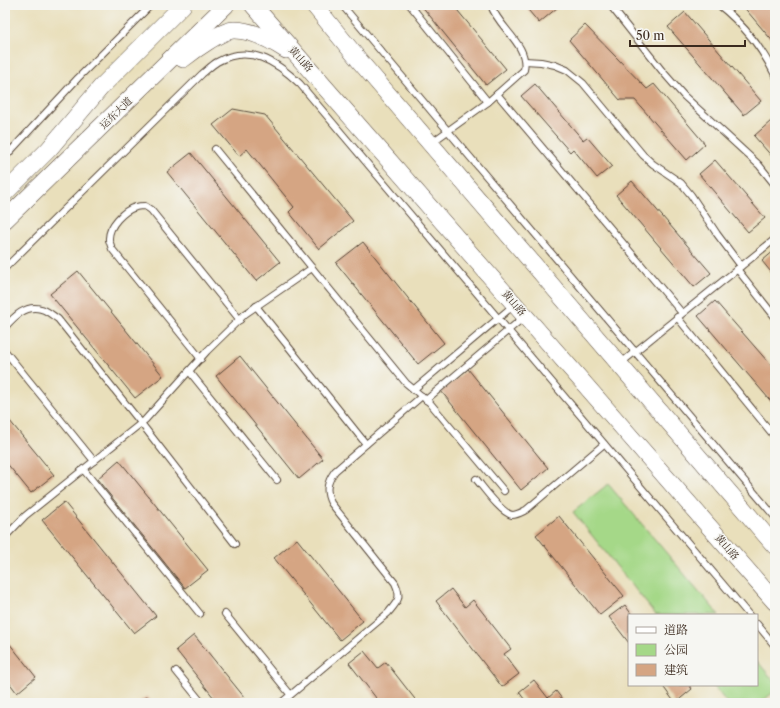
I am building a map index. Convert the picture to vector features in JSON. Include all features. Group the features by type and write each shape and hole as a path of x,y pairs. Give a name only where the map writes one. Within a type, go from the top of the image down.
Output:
{"main road":[{"path":"5,193 49,149 102,86 183,5"},
{"name":"运东大道","path":"5,220 226,5"},
{"name":"黄山路","path":"253,5 306,63 775,602"},
{"path":"314,5 363,65 775,546"},
{"path":"323,5 363,65"},
{"path":"57,170 194,50 218,36 233,30 246,32 269,39 306,63"}],"lane":[{"path":"5,157 78,78 151,5"},
{"path":"342,5 775,517"},
{"path":"410,5 488,102"},
{"path":"431,144 488,102 524,70 525,61 521,50 496,16 490,5"},
{"path":"610,5 684,96 759,165 775,185"},
{"path":"719,5 735,18 756,43 775,75"},
{"path":"5,268 202,74 216,63 228,57 241,54 258,56 272,62 287,72 300,84 748,614"},
{"path":"525,61 555,65 567,70 584,83 643,155 680,183 691,195 739,267 775,317"},
{"path":"497,94 679,315 775,437"},
{"path":"215,149 406,383 430,403 504,491"},
{"path":"201,359 112,249 109,240 110,232 120,217 128,210 136,207 145,206 151,210 240,320"},
{"path":"620,364 775,239"},
{"path":"5,537 25,516 142,423 189,371 240,320 256,306 312,268"},
{"path":"256,306 366,444"},
{"path":"5,327 13,317 22,311 32,308 42,309 58,319 142,423 235,544"},
{"path":"413,390 498,318 520,310"},
{"path":"281,703 388,613 397,602 399,596 390,576 331,503 327,491 328,483 335,471 366,444 508,330 520,310"},
{"path":"5,351 94,461"},
{"path":"189,371 277,480"},
{"path":"476,479 507,514 520,514 604,444"},
{"path":"83,470 200,614"},
{"path":"225,614 290,694"},
{"path":"758,625 775,646"},
{"path":"176,672 202,703"}],"green space":[{"path":"608,484 718,614 655,614 573,512"},
{"path":"758,662 775,682 775,691 760,703 727,703 714,686 758,686"}],"building":[{"path":"421,5 453,5 506,69 486,85"},
{"path":"524,5 556,5 558,7 539,23"},
{"path":"742,5 775,6 775,44"},
{"path":"685,12 761,101 744,115 668,27"},
{"path":"585,25 647,89 654,84 705,144 687,160 635,100 620,100 569,40"},
{"path":"535,84 583,140 587,137 612,166 597,178 573,149 570,152 521,96"},
{"path":"233,109 265,115 353,221 319,249 289,212 294,207 247,149 239,156 213,125"},
{"path":"771,121 775,126 775,160 754,136"},
{"path":"191,153 280,262 256,281 167,172"},
{"path":"715,160 765,218 748,232 699,174"},
{"path":"632,181 711,273 694,287 616,195"},
{"path":"363,242 444,343 418,364 336,263"},
{"path":"775,250 775,277 762,261"},
{"path":"78,271 163,376 135,398 50,294"},
{"path":"715,301 775,370 775,406 698,316"},
{"path":"240,356 323,459 299,479 216,376"},
{"path":"468,369 548,468 521,490 441,391"},
{"path":"5,415 54,475 31,493 5,461"},
{"path":"119,460 208,570 185,588 97,479"},
{"path":"64,502 156,616 134,633 42,520"},
{"path":"559,516 624,596 600,615 536,535"},
{"path":"297,539 363,621 340,640 274,558"},
{"path":"451,589 465,607 473,600 511,649 504,654 519,674 502,687 436,601"},
{"path":"625,605 631,614 628,614 628,642 609,617"},
{"path":"194,635 249,703 218,703 176,650"},
{"path":"5,638 36,677 17,693 5,677"},
{"path":"364,651 378,668 386,662 418,703 380,703 349,663"},
{"path":"534,680 548,698 556,691 565,703 527,703 519,692"},
{"path":"663,686 690,686 692,689 675,703"},
{"path":"147,696 153,703 138,703"}]}
